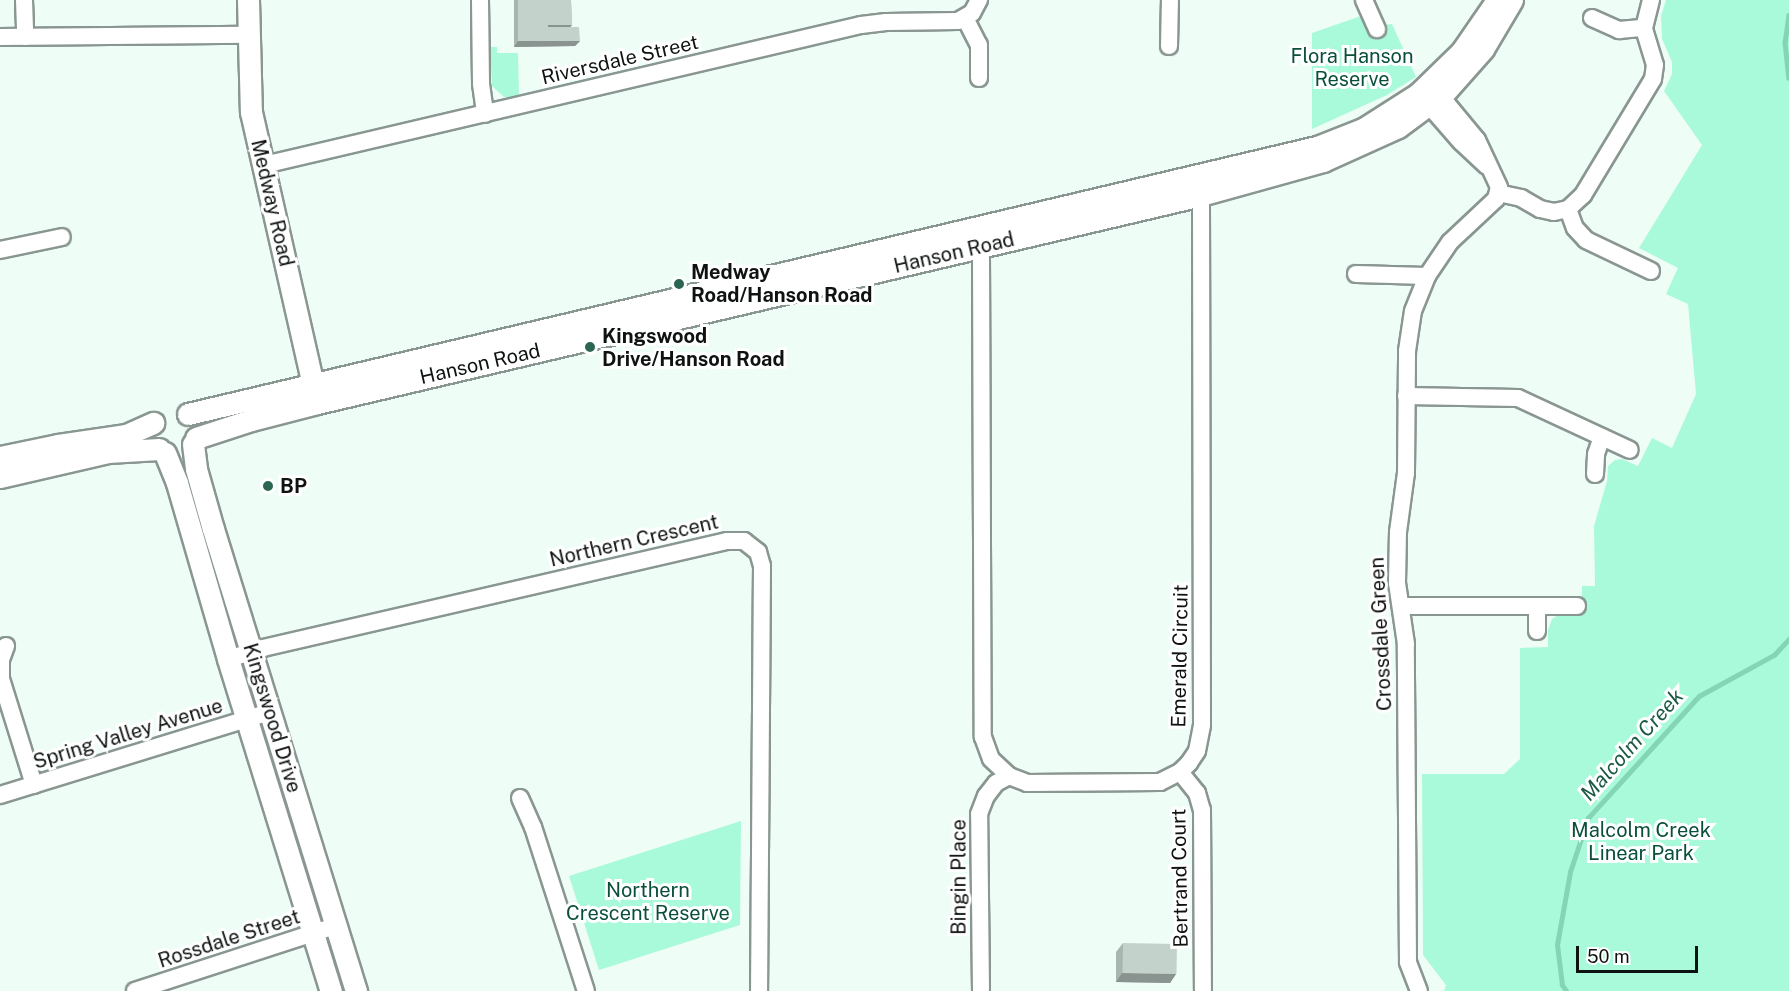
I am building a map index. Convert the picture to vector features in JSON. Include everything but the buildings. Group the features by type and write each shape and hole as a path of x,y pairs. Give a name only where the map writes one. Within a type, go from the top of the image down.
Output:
{"street":[{"path":"24,0 25,37"},
{"name":"Medway Road","path":"248,0 249,97 315,393"},
{"path":"480,0 481,84 485,114"},
{"path":"979,0 972,13 965,18 979,45 979,78"},
{"path":"1169,46 1170,0"},
{"path":"1364,0 1377,29"},
{"name":"Hanson Road","path":"188,414 315,393 978,237 1201,195 1277,175 1346,152 1398,127 1429,94 1497,0"},
{"name":"Hanson Road","path":"978,237 1199,174 1341,139 1429,94 1483,49 1512,0"},
{"path":"1429,94 1477,140 1498,181 1498,193 1521,198 1548,212 1568,209 1583,195 1653,79 1655,65 1644,28 1651,0"},
{"name":"Riversdale Street","path":"264,165 861,25 886,22 949,22 965,18"},
{"path":"1592,18 1619,30 1644,28"},
{"path":"0,37 249,35"},
{"path":"1199,174 1201,195"},
{"name":"Crossdale Green","path":"1419,991 1408,962 1406,644 1397,583 1396,549 1406,482 1409,334 1413,311 1427,276 1450,242 1490,206 1498,193"},
{"name":"Emerald Circuit","path":"1180,772 1197,751 1202,725 1201,195"},
{"path":"1568,209 1575,228 1586,240 1651,271"},
{"path":"0,250 62,237"},
{"path":"978,237 983,737 991,759 1009,776 1027,783 1152,783 1180,772"},
{"path":"1356,274 1427,276"},
{"name":"Hanson Road","path":"195,441 315,393"},
{"path":"1406,396 1518,398 1630,450"},
{"path":"0,457 58,444 126,435 153,423 168,410 188,414 195,425 195,441 177,455 162,451 108,452 0,477"},
{"path":"153,423 152,437 162,451"},
{"path":"1595,474 1596,454 1602,437"},
{"name":"Kingswood Drive","path":"195,441 200,486 357,991"},
{"name":"Kingswood Drive","path":"162,451 177,483 246,719 331,991"},
{"path":"191,535 213,529"},
{"name":"Northern Crescent","path":"228,659 251,651 727,541 744,541 758,552 762,566 759,991"},
{"path":"1402,606 1577,606"},
{"path":"1537,606 1537,631"},
{"path":"6,646 1,660 1,679 34,784"},
{"name":"Spring Valley Avenue","path":"0,795 269,712"},
{"name":"Bertrand Court","path":"1180,772 1197,793 1202,810 1203,991"},
{"name":"Bingin Place","path":"981,991 979,814 986,796 996,783 1009,776"},
{"path":"520,798 533,827 585,991"},
{"name":"Rossdale Street","path":"135,991 335,926"}],"green space":[{"name":"Malcolm Creek Linear Park","path":"1666,0 1789,0 1789,991 1444,991 1446,985 1423,955 1422,774 1504,774 1520,759 1520,648 1548,647 1548,630 1552,619 1558,615 1582,615 1582,586 1595,586 1594,526 1607,481 1608,466 1615,460 1622,459 1638,466 1652,438 1672,448 1696,394 1688,304 1666,294 1678,268 1639,248 1702,145 1664,91 1672,74 1672,62 1662,39 1661,16"},
{"name":"Flora Hanson Reserve","path":"1364,15 1383,25 1392,24 1416,77 1387,95 1312,129 1312,33"},
{"path":"490,47 497,47 497,53 518,53 519,97 504,97 492,86"},
{"name":"Northern Crescent Reserve","path":"741,821 740,925 599,970 569,876"}],"waterway":[{"name":"Malcolm Creek","path":"1789,15 1785,42 1789,78"},
{"name":"Malcolm Creek","path":"1566,991 1562,985 1557,945 1570,872 1588,818 1699,696 1774,655 1789,639"}],"place":[{"name":"Medway Road/Hanson Road","path":"679,284"},
{"name":"Kingswood Drive/Hanson Road","path":"590,347"},
{"name":"BP","path":"268,486"}]}
